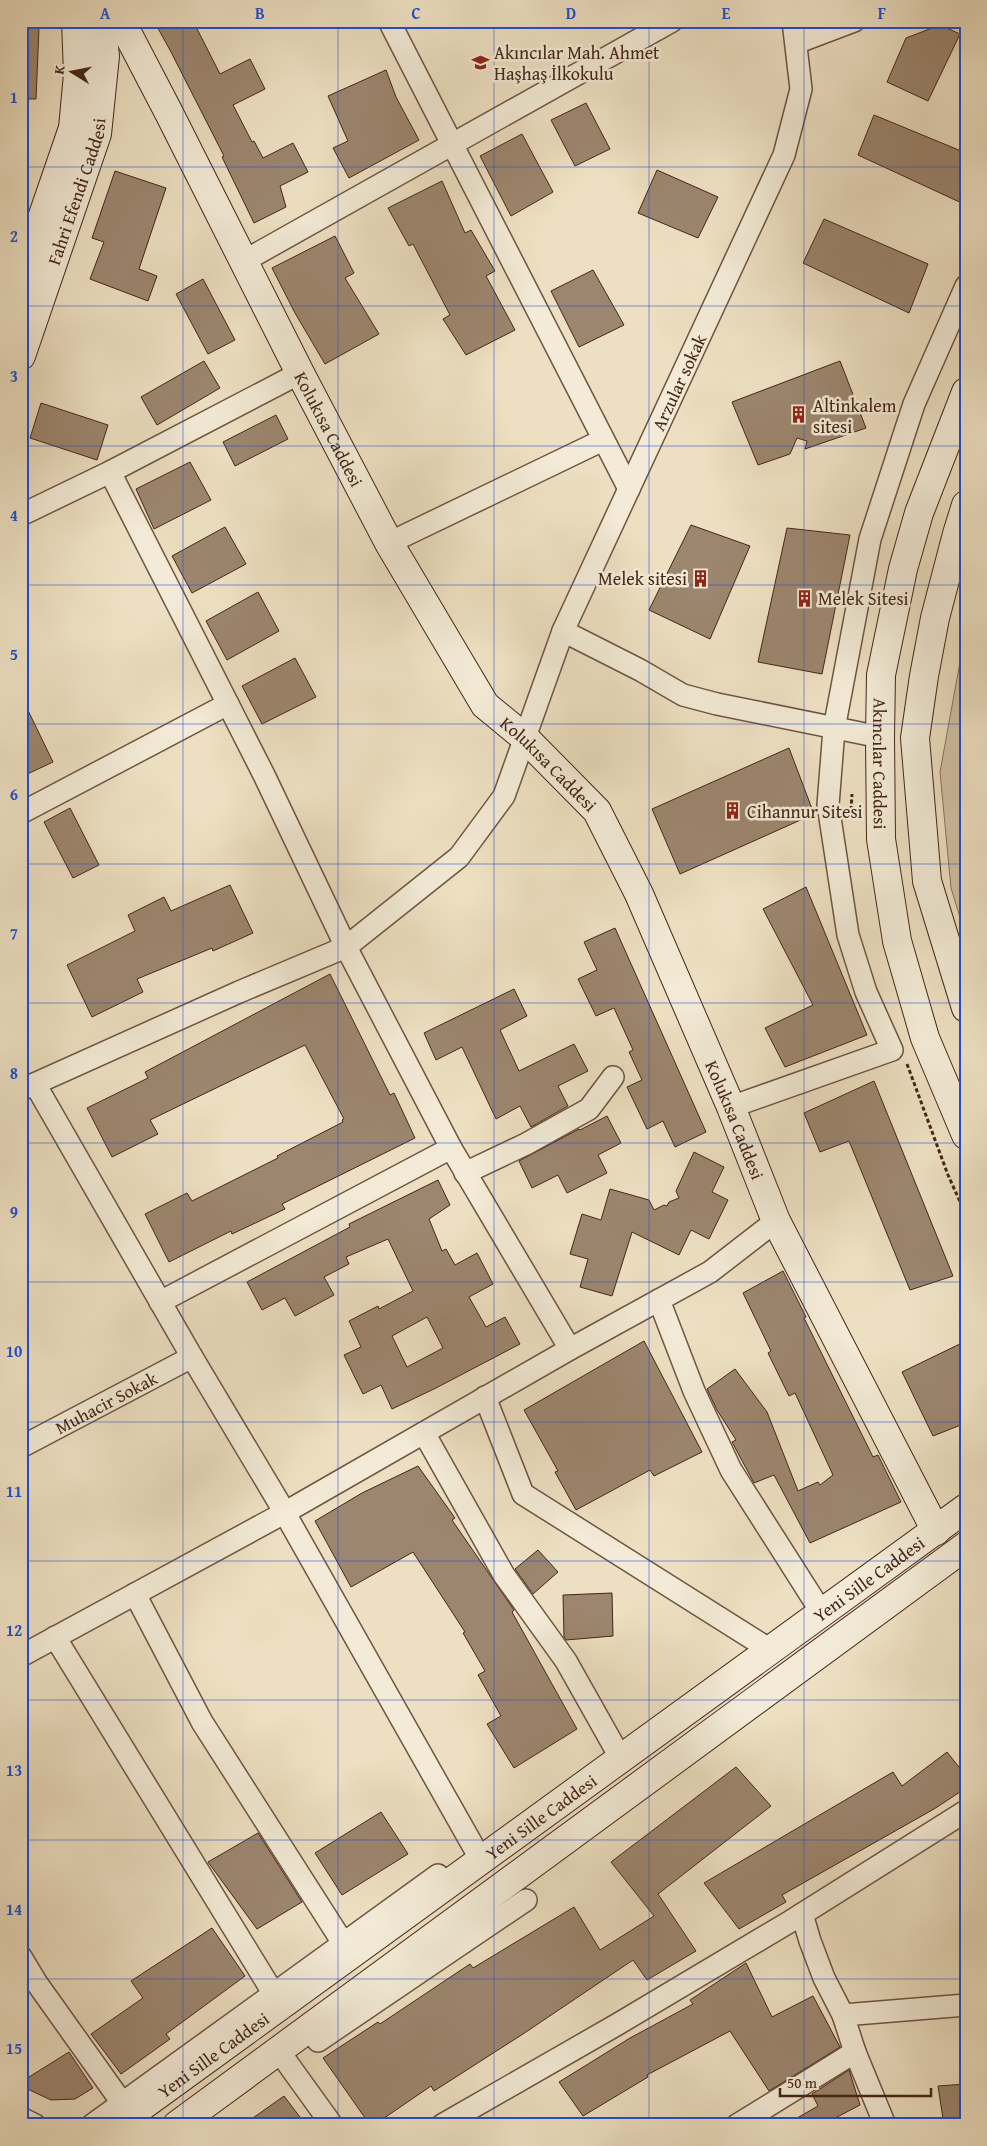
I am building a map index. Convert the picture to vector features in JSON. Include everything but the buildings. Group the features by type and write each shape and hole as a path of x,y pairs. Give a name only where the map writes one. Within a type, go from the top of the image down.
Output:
{"main road":[{"name":"Fahri Efendi Caddesi","path":"21,279 73,128 78,74 76,21"},
{"name":"Fahri Efendi Caddesi","path":"21,356 97,134 105,56 101,21"},
{"name":"Kolukısa Caddesi","path":"121,21 300,373 389,543 485,705 525,738 598,811 639,894 732,1107 776,1221 936,1531"},
{"name":"Akıncılar Caddesi","path":"964,1136 925,1038 897,942 881,839 880,675 903,569 919,513 966,392"},
{"name":"Akıncılar Caddesi","path":"966,505 956,534 935,618 914,738 927,880 966,1008"},
{"name":"Yeni Sille Caddesi","path":"123,2120 481,1860 617,1752 759,1652 822,1613 966,1508"},
{"name":"Yeni Sille Caddesi","path":"177,2125 966,1546"}],"street":[{"path":"390,21 629,489"},
{"path":"244,262 672,21"},
{"name":"Arzular sokak","path":"28,1087 240,992 346,947 459,857 504,796 563,631 784,155 801,89 793,21"},
{"path":"796,44 854,21"},
{"path":"732,1107 892,1050 866,992 848,935 828,804 834,729 870,539 914,404 966,286"},
{"path":"21,515 110,472 300,373"},
{"path":"389,543 603,440"},
{"path":"110,472 264,775 346,947 451,1148 570,1349"},
{"path":"563,631 640,670 683,695 834,729 880,737"},
{"path":"21,813 228,704"},
{"path":"465,1172 526,1144 589,1109 613,1077"},
{"path":"28,1087 160,1302 284,1512 481,1860"},
{"path":"160,1302 451,1148"},
{"path":"21,1656 284,1512 570,1349 710,1272 776,1221"},
{"path":"659,1300 694,1390 731,1470 822,1613"},
{"name":"Muhacir Sokak","path":"21,1447 192,1357"},
{"path":"485,1397 523,1494 759,1652"},
{"path":"92,2125 368,1924 617,1752 566,1661 504,1575 424,1432"},
{"path":"136,1594 202,1722 350,1955"},
{"path":"55,1637 281,2005"},
{"path":"442,2125 618,2024 802,1914 966,1811"},
{"path":"318,2041 526,1900"},
{"path":"802,1914 824,1978 843,2015 884,2125"},
{"path":"21,1957 123,2120"},
{"path":"843,2015 966,2005"},
{"path":"278,2050 332,2125"},
{"path":"737,2125 856,2052"},
{"path":"21,2118 35,2125"}],"shaded area":[{"path":"966,629 966,937 951,888 940,772"}],"place":[{"name":"Akıncılar Mah. Ahmet Haşhaş İlkokulu","path":"480,62"},
{"name":"Altinkalem sitesi","path":"799,415"},
{"name":"Melek sitesi","path":"701,578"},
{"name":"Melek Sitesi","path":"804,598"},
{"name":"Cihannur Sitesi","path":"733,811"}]}
